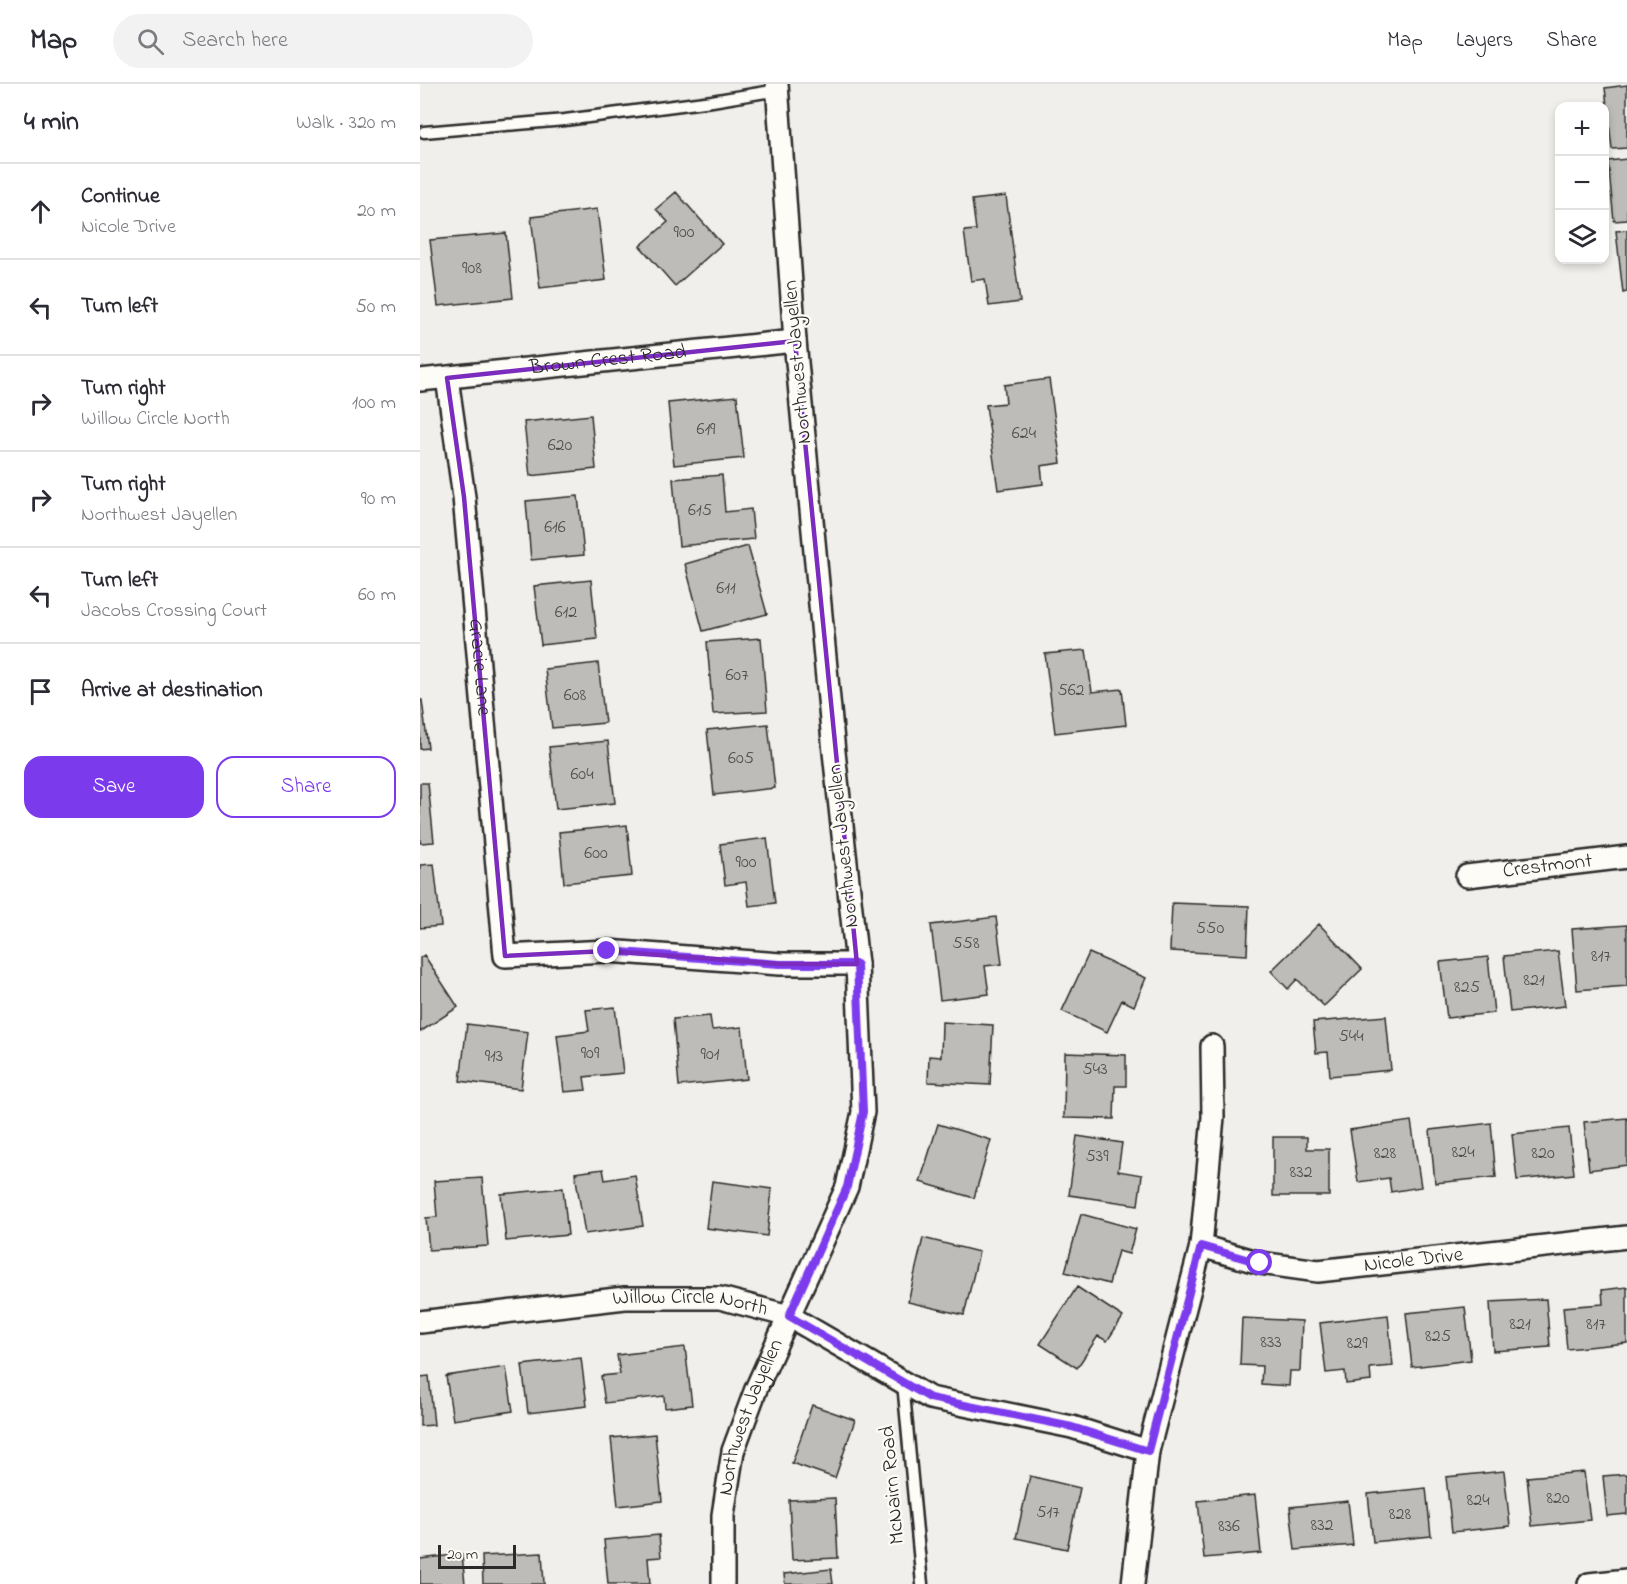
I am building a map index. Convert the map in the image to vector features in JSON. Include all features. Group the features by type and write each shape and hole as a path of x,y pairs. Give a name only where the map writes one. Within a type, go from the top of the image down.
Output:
{"street":[{"name":"Northwest Jayellen","path":"723,1584 723,1515 733,1451 756,1389 847,1187 863,1112 857,964 834,752 795,341 777,87"},
{"name":"Brown Crest Road","path":"420,380 795,341"},
{"name":"Gracie Lane","path":"447,378 464,496 505,956 607,951 780,964 857,964"},
{"name":"Crestmont","path":"1467,876 1627,857"},
{"path":"1134,1584 1148,1451 1201,1246 1213,1117 1212,1046"},
{"name":"Nicole Drive","path":"1201,1246 1260,1263 1318,1271 1627,1237"},
{"name":"Willow Circle North","path":"420,1322 625,1298 720,1298 789,1316 930,1398 1072,1427 1148,1451"},
{"path":"1589,1584 1627,1580"}],"lane":[{"path":"424,132 565,120 712,101 777,87"},
{"name":"McNairn Road","path":"903,1383 922,1584"}],"highlighted area":[{"path":"795,341 857,964 780,964 607,951 505,956 464,497 447,378"}],"building":[{"path":"1627,85 1627,148 1612,149 1609,102 1607,102 1605,88"},
{"path":"1627,159 1627,220 1614,221 1609,161"},
{"path":"676,192 722,244 675,286 640,246 668,222 656,209"},
{"path":"1006,196 1020,302 989,306 985,279 971,281 964,231 976,230 972,200"},
{"path":"597,209 606,280 540,288 531,217"},
{"path":"1627,230 1627,292 1623,293 1616,231"},
{"path":"506,233 513,298 438,306 430,240"},
{"path":"1049,379 1061,463 1041,466 1043,484 998,490 986,405 1006,403 1004,385"},
{"path":"737,396 744,458 674,465 668,403"},
{"path":"591,415 596,469 530,476 524,422"},
{"path":"722,475 725,512 751,509 754,539 679,546 673,479"},
{"path":"578,496 584,555 531,560 526,501"},
{"path":"748,546 767,614 703,631 685,564"},
{"path":"591,580 597,639 541,645 534,586"},
{"path":"761,638 767,711 713,714 707,642"},
{"path":"1086,650 1092,692 1122,689 1126,725 1055,733 1045,654"},
{"path":"598,663 605,723 552,728 545,669"},
{"path":"420,700 422,700 428,748 420,749"},
{"path":"768,724 775,788 714,795 707,730"},
{"path":"608,741 615,803 556,809 549,747"},
{"path":"420,783 428,783 434,842 420,843"},
{"path":"627,825 632,876 564,883 559,832"},
{"path":"767,838 775,903 749,906 746,882 725,885 720,844"},
{"path":"434,864 441,926 420,928 420,865"},
{"path":"1172,903 1249,906 1247,955 1170,951"},
{"path":"996,917 1002,964 985,966 989,994 940,1000 931,925"},
{"path":"1319,924 1362,969 1324,1006 1297,979 1288,989 1271,971"},
{"path":"1627,925 1627,986 1577,990 1572,929"},
{"path":"1558,951 1565,1006 1510,1012 1504,956"},
{"path":"1089,953 1146,978 1134,1006 1122,1000 1107,1032 1062,1011"},
{"path":"424,955 458,1007 420,1032 420,958"},
{"path":"1488,957 1494,1013 1447,1018 1440,962"},
{"path":"615,1007 623,1073 584,1077 586,1090 564,1092 557,1035 589,1031 586,1010"},
{"path":"710,1016 712,1030 742,1027 747,1079 679,1086 673,1019"},
{"path":"1386,1016 1391,1070 1330,1076 1328,1052 1316,1053 1313,1022"},
{"path":"942,1022 993,1025 990,1085 928,1082 929,1056 941,1057"},
{"path":"467,1024 528,1032 521,1089 460,1081"},
{"path":"1065,1053 1126,1055 1126,1086 1115,1086 1114,1119 1064,1118"},
{"path":"1627,1118 1627,1165 1589,1170 1584,1122"},
{"path":"1411,1121 1421,1187 1391,1192 1389,1178 1358,1182 1350,1130"},
{"path":"1491,1123 1496,1177 1435,1183 1430,1130"},
{"path":"938,1124 991,1140 974,1198 920,1182"},
{"path":"1569,1128 1574,1174 1517,1180 1512,1134"},
{"path":"1077,1136 1122,1143 1118,1171 1142,1175 1138,1205 1069,1195"},
{"path":"1273,1137 1307,1137 1307,1149 1329,1149 1329,1196 1273,1196"},
{"path":"603,1169 605,1180 635,1175 643,1226 585,1234 575,1173"},
{"path":"482,1178 488,1246 429,1250 426,1218 437,1217 434,1181"},
{"path":"712,1181 772,1189 767,1236 706,1228"},
{"path":"563,1188 568,1235 506,1241 501,1194"},
{"path":"1081,1214 1136,1229 1129,1254 1118,1251 1109,1284 1065,1272"},
{"path":"923,1238 979,1252 964,1315 908,1302"},
{"path":"1077,1287 1123,1317 1107,1341 1098,1336 1077,1368 1040,1344"},
{"path":"1627,1287 1627,1343 1567,1349 1563,1307 1603,1304 1602,1290"},
{"path":"1546,1299 1550,1347 1493,1351 1490,1302"},
{"path":"1465,1307 1471,1360 1412,1367 1406,1313"},
{"path":"1388,1315 1393,1366 1370,1368 1371,1381 1346,1384 1345,1371 1326,1373 1320,1323"},
{"path":"1242,1318 1302,1321 1300,1371 1290,1371 1289,1386 1261,1384 1262,1366 1240,1365"},
{"path":"685,1347 692,1405 665,1408 664,1396 605,1403 601,1376 620,1374 617,1355"},
{"path":"581,1358 587,1406 528,1413 522,1365"},
{"path":"506,1367 513,1411 453,1420 446,1376"},
{"path":"429,1376 434,1425 420,1426 420,1377"},
{"path":"812,1405 855,1420 835,1478 792,1463"},
{"path":"655,1434 662,1501 618,1506 611,1438"},
{"path":"1504,1471 1510,1526 1452,1532 1446,1477"},
{"path":"1584,1472 1590,1520 1532,1526 1527,1477"},
{"path":"1627,1474 1627,1514 1607,1516 1603,1476"},
{"path":"1030,1476 1080,1488 1067,1549 1016,1538"},
{"path":"1426,1488 1431,1536 1373,1542 1368,1494"},
{"path":"1255,1495 1261,1553 1204,1558 1198,1501"},
{"path":"835,1498 838,1558 792,1560 789,1500"},
{"path":"1348,1501 1353,1545 1295,1550 1290,1507"},
{"path":"659,1535 661,1557 648,1558 650,1584 608,1584 604,1540"},
{"path":"542,1553 544,1584 483,1584 482,1556"},
{"path":"462,1554 465,1584 420,1584 420,1559"},
{"path":"831,1569 833,1584 785,1584 784,1574"}],"route":[{"path":"607,951 780,964 857,964 863,1112 847,1187 789,1316 930,1398 1072,1427 1148,1451 1201,1246 1260,1263"}]}
